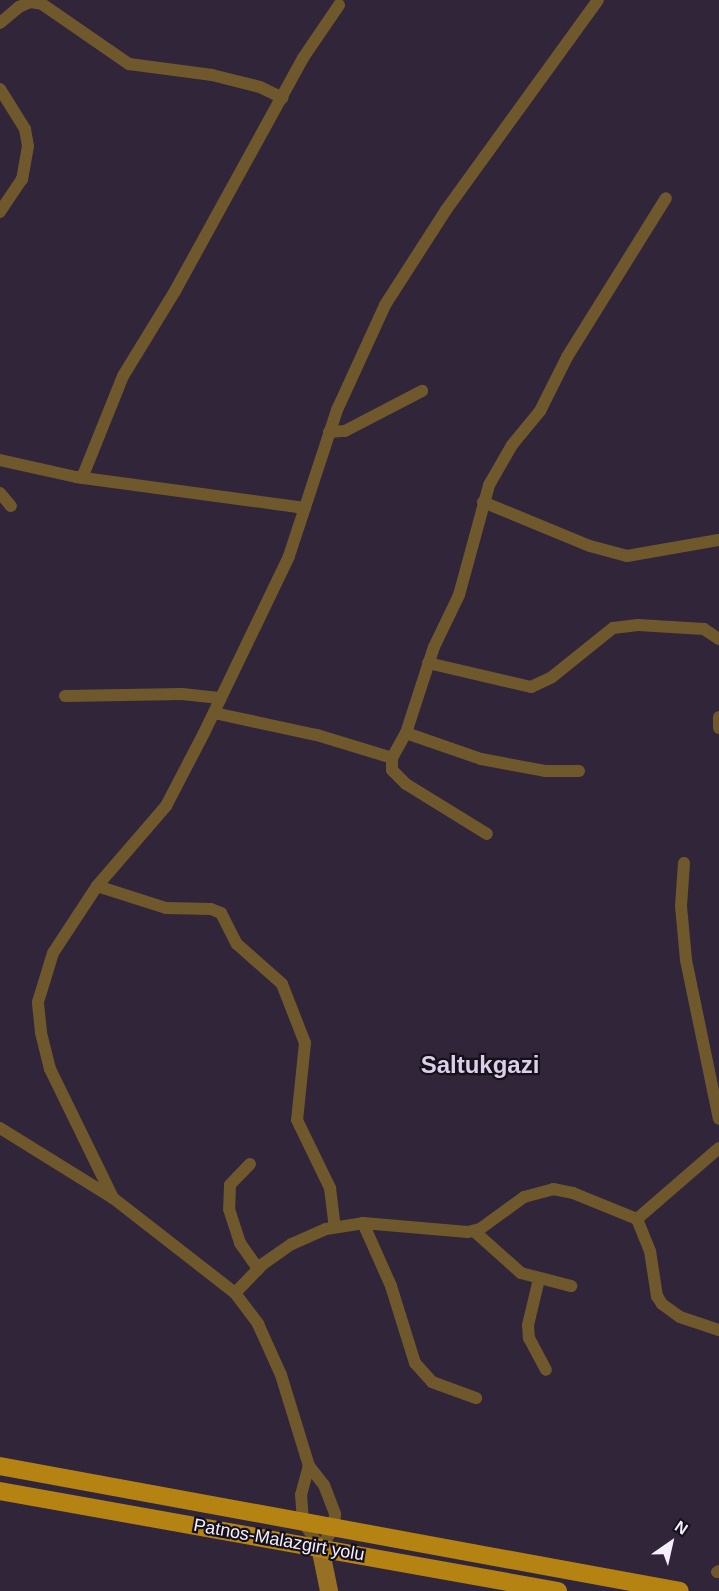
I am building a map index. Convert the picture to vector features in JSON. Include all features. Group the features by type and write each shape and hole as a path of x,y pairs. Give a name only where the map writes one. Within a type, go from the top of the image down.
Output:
{"main road":[{"path":"0,1466 680,1591"},
{"name":"Patnos-Malazgirt yolu","path":"0,1491 558,1591"},
{"path":"320,1547 329,1591"}],"street":[{"path":"113,1197 50,1069 38,1002 52,953 97,886 166,806 289,556 329,432 385,305 446,210 598,0"},
{"path":"0,23 19,7 30,2 42,4 129,64 223,78 283,98"},
{"path":"82,478 123,376 283,98 303,58 339,5"},
{"path":"0,89 25,129 28,146 22,178 0,212"},
{"path":"488,834 406,784 392,770 392,759 406,733 428,663 465,578 483,502 505,457 540,411 567,357 666,198"},
{"path":"329,432 345,431 422,391"},
{"path":"0,459 82,478 305,508"},
{"path":"0,493 11,506"},
{"path":"483,502 590,546 627,556 719,540"},
{"path":"428,663 531,687 552,677 613,628 638,625 704,629 719,639"},
{"path":"65,696 182,694 220,698"},
{"path":"214,712 317,735 392,759"},
{"path":"719,717 719,728"},
{"path":"406,733 481,759 545,771 579,771"},
{"path":"684,863 681,906 686,960 719,1119"},
{"path":"97,886 166,908 211,909 221,913 237,944 278,980 296,1011 305,1043 297,1120 330,1188 335,1227"},
{"path":"0,1128 113,1197 235,1293 258,1324 281,1375 309,1466 328,1495 335,1514 334,1528 320,1547 303,1522 301,1495 309,1466"},
{"path":"636,1219 719,1148"},
{"path":"250,1164 230,1185 229,1209 240,1243 258,1269"},
{"path":"235,1293 258,1269 291,1244 335,1227 363,1223 474,1231 524,1197 553,1189 573,1193 636,1219 650,1251 657,1296 662,1304 680,1317 719,1330"},
{"path":"363,1223 391,1286 415,1363 432,1382 476,1398"},
{"path":"474,1231 503,1260 521,1273 571,1286"},
{"path":"539,1279 528,1325 529,1338 546,1370"}],"district":[{"name":"Saltukgazi","path":"480,1065"}]}
